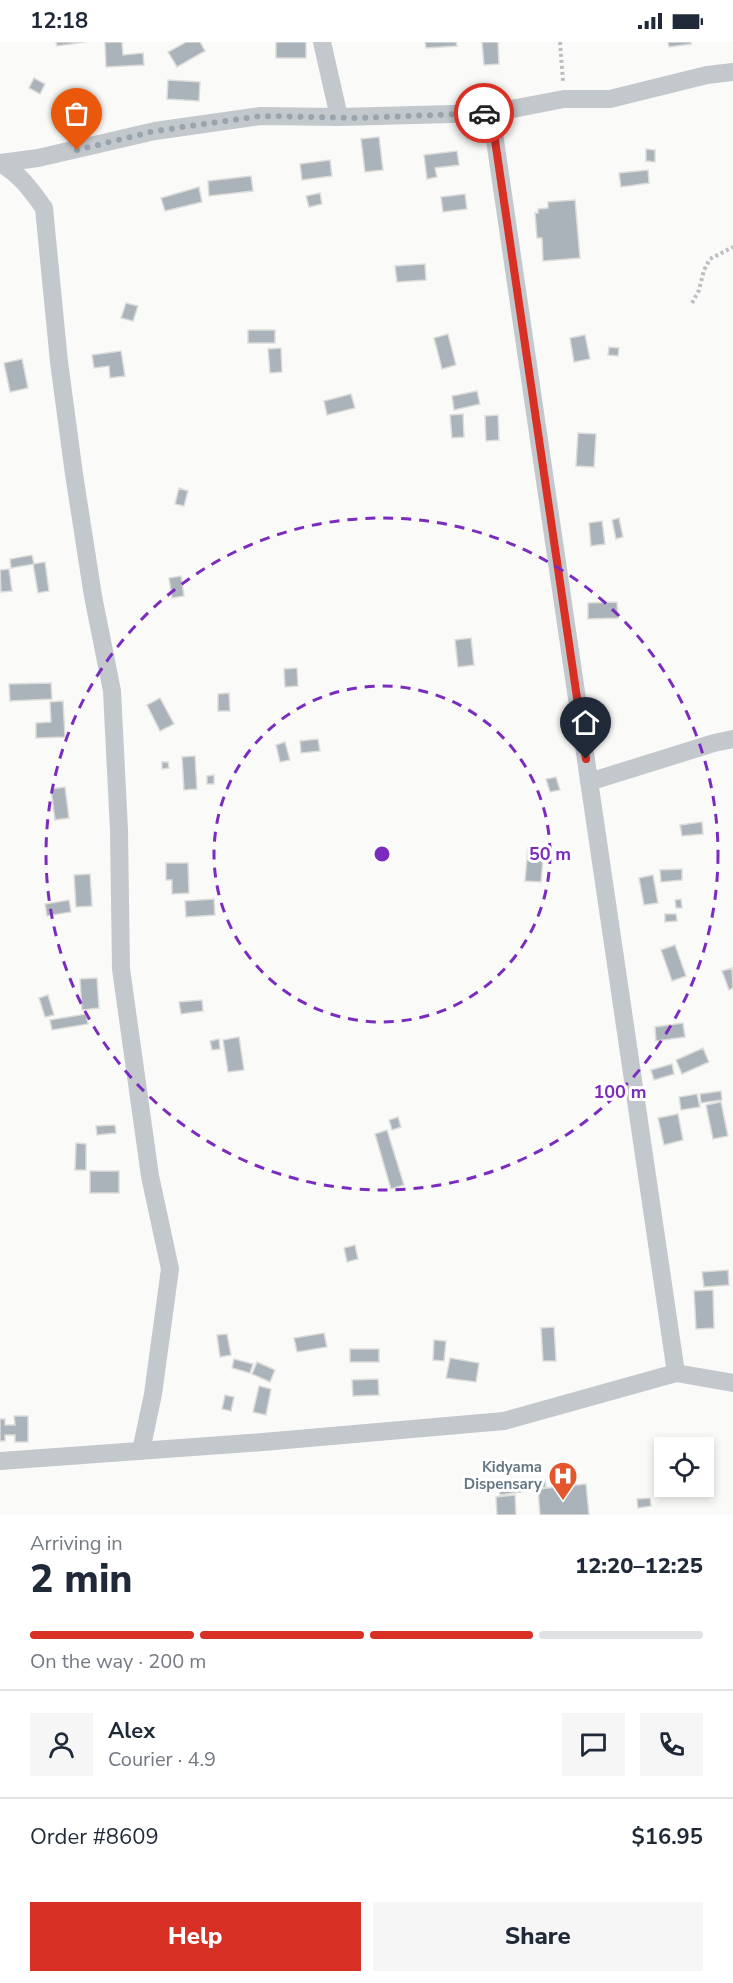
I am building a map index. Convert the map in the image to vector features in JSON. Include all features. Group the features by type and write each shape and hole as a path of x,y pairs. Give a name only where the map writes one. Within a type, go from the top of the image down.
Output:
{"street":[{"path":"322,42 339,117"},
{"path":"141,1451 153,1394 170,1269 150,1176 121,969 119,830 112,691 93,596 72,463 58,362 44,208 15,171 0,163 38,158 155,131 261,116 339,117 491,113 564,99 610,99 708,75 733,72"},
{"path":"491,113 676,1373"},
{"path":"590,782 733,739"},
{"path":"0,1461 504,1421 676,1373 733,1383"}],"path":[{"path":"560,42 564,99"},
{"path":"692,303 710,259 733,247"}],"building":[{"path":"56,42 85,42 57,46"},
{"path":"105,42 122,42 123,55 143,53 144,65 106,67"},
{"path":"186,42 200,42 205,51 177,67 168,52"},
{"path":"276,42 306,42 306,58 276,58"},
{"path":"425,42 456,42 457,46 426,48"},
{"path":"482,42 498,42 499,64 484,65"},
{"path":"668,42 691,42 691,44 669,47"},
{"path":"34,78 45,84 40,94 29,88"},
{"path":"168,80 200,82 199,101 167,99"},
{"path":"379,137 383,170 365,172 361,139"},
{"path":"646,149 655,150 655,162 646,161"},
{"path":"457,151 459,165 435,168 437,177 427,179 424,155"},
{"path":"330,160 332,176 302,180 300,164"},
{"path":"648,170 649,183 621,187 619,173"},
{"path":"251,176 253,191 209,196 208,181"},
{"path":"199,187 202,202 165,211 161,198"},
{"path":"320,193 322,204 309,207 306,196"},
{"path":"465,194 467,209 443,212 441,197"},
{"path":"575,200 580,258 543,261 542,238 537,238 535,213 538,213 538,209 548,208 548,202"},
{"path":"425,264 426,280 397,282 395,266"},
{"path":"126,303 138,306 133,321 121,318"},
{"path":"248,330 275,330 275,343 248,343"},
{"path":"448,334 456,365 442,369 434,338"},
{"path":"585,335 590,359 574,362 570,338"},
{"path":"609,347 619,348 618,356 608,355"},
{"path":"281,348 282,372 270,373 268,349"},
{"path":"121,351 125,376 110,378 109,366 94,368 92,355"},
{"path":"22,359 28,388 10,392 4,363"},
{"path":"477,391 480,404 454,410 452,396"},
{"path":"351,394 355,408 327,415 324,401"},
{"path":"463,414 464,437 452,438 450,415"},
{"path":"498,415 499,440 486,441 485,416"},
{"path":"578,433 596,434 594,467 576,466"},
{"path":"179,488 188,491 184,506 175,504"},
{"path":"619,518 623,537 616,539 612,520"},
{"path":"602,521 605,544 591,546 589,523"},
{"path":"32,555 34,564 11,568 10,559"},
{"path":"45,562 49,591 38,593 33,564"},
{"path":"9,569 12,591 1,592 0,570"},
{"path":"181,576 184,596 172,598 169,578"},
{"path":"617,602 618,618 588,619 588,603"},
{"path":"471,638 474,665 458,667 455,640"},
{"path":"297,668 298,686 285,687 284,669"},
{"path":"51,683 52,699 10,701 9,684"},
{"path":"229,693 230,711 218,711 218,694"},
{"path":"160,698 174,724 160,731 147,705"},
{"path":"63,701 65,737 36,738 36,723 51,722 50,702"},
{"path":"318,739 320,751 301,753 300,741"},
{"path":"285,742 290,760 280,762 276,745"},
{"path":"195,756 197,789 184,790 182,757"},
{"path":"162,762 168,762 169,768 162,769"},
{"path":"214,775 214,784 207,784 207,776"},
{"path":"556,777 560,790 550,792 546,779"},
{"path":"65,787 69,818 55,820 51,789"},
{"path":"702,822 703,834 682,836 680,825"},
{"path":"528,847 544,848 541,882 525,881"},
{"path":"166,863 188,863 189,893 172,894 172,880 166,880"},
{"path":"682,869 682,880 661,882 660,870"},
{"path":"90,874 92,906 76,907 74,875"},
{"path":"653,875 658,903 644,905 639,878"},
{"path":"214,899 215,915 186,917 185,901"},
{"path":"681,899 682,908 676,908 675,900"},
{"path":"69,900 71,912 47,916 45,904"},
{"path":"665,914 676,914 677,921 665,922"},
{"path":"675,945 686,976 672,981 661,950"},
{"path":"732,968 733,988 729,990 722,971"},
{"path":"97,978 99,1008 82,1010 80,979"},
{"path":"48,995 54,1015 45,1017 39,998"},
{"path":"202,1000 203,1011 181,1014 179,1002"},
{"path":"86,1014 88,1024 52,1030 50,1020"},
{"path":"683,1023 685,1037 656,1041 655,1027"},
{"path":"239,1037 244,1070 228,1072 223,1040"},
{"path":"219,1039 220,1049 212,1050 210,1041"},
{"path":"703,1048 709,1062 682,1074 676,1060"},
{"path":"672,1064 674,1074 654,1080 651,1070"},
{"path":"721,1091 722,1100 701,1103 700,1094"},
{"path":"697,1094 700,1107 681,1110 679,1097"},
{"path":"721,1102 728,1136 713,1139 706,1105"},
{"path":"678,1114 683,1140 664,1145 658,1118"},
{"path":"398,1117 401,1127 392,1130 389,1120"},
{"path":"115,1125 116,1133 97,1135 96,1126"},
{"path":"387,1130 404,1185 391,1189 375,1134"},
{"path":"76,1143 86,1144 86,1170 75,1170"},
{"path":"90,1171 119,1171 119,1193 90,1193"},
{"path":"355,1245 358,1259 347,1262 344,1248"},
{"path":"728,1270 729,1285 704,1287 702,1272"},
{"path":"713,1290 714,1328 696,1329 694,1291"},
{"path":"554,1327 556,1361 543,1361 541,1328"},
{"path":"324,1333 327,1347 297,1352 294,1338"},
{"path":"227,1334 231,1355 220,1357 217,1335"},
{"path":"434,1340 446,1341 444,1361 433,1360"},
{"path":"350,1349 379,1349 379,1362 350,1362"},
{"path":"450,1358 479,1363 476,1382 446,1378"},
{"path":"234,1359 253,1364 250,1373 232,1368"},
{"path":"257,1362 275,1370 270,1382 252,1374"},
{"path":"378,1379 379,1395 353,1396 352,1380"},
{"path":"259,1386 271,1389 266,1415 253,1412"},
{"path":"225,1395 234,1397 231,1411 222,1409"},
{"path":"14,1416 28,1416 28,1442 15,1442 15,1435 5,1435 5,1441 0,1441 0,1419 5,1419 5,1425 15,1425"},
{"path":"545,1480 546,1487 500,1495 499,1483"},
{"name":"Kidyama Dispensary","path":"586,1484 589,1515 540,1515 538,1489"},
{"path":"515,1495 516,1515 497,1515 496,1497"},
{"path":"650,1498 651,1506 638,1508 637,1499"}],"way so far":[{"path":"77,150 155,131 261,116 358,118 484,113"}],"place":[{"name":"Kidyama Dispensary","path":"563,1502"}],"route":[{"path":"484,113 491,113 586,759"}]}
